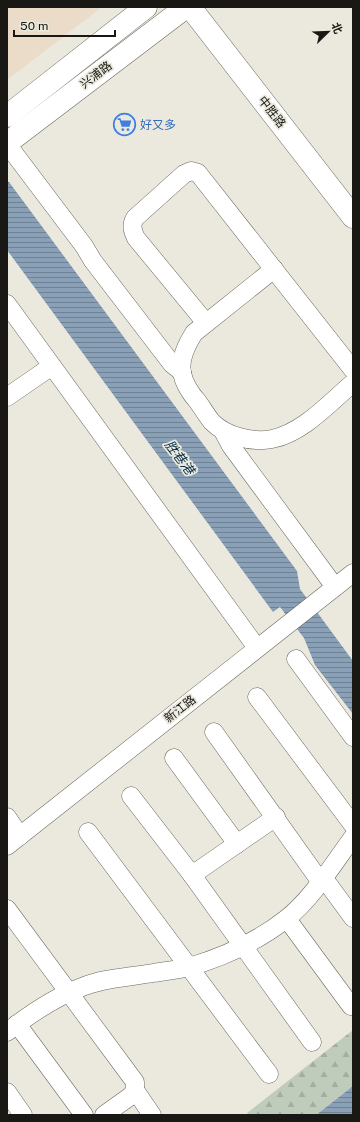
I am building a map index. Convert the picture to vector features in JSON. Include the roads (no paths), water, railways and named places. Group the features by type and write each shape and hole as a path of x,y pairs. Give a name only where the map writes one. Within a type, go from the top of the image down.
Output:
{"main road":[{"name":"兴浦路","path":"7,116 146,7"},
{"name":"兴浦路","path":"7,144 186,7"},
{"name":"中胜路","path":"190,7 353,217"},
{"name":"中胜路","path":"206,7 353,195"}],"street":[{"path":"7,144 84,246 93,261 172,364 182,372"},
{"path":"206,323 136,238 132,231 132,224 135,218 184,174 191,171 198,173 274,269 347,349 353,370"},
{"path":"274,269 194,333 187,344 183,357 182,372 190,391 212,421 223,431 231,446 335,587"},
{"path":"7,304 258,648"},
{"path":"7,397 52,366"},
{"path":"223,431 253,440 270,440 287,435 301,428 353,383"},
{"name":"新江路","path":"13,841 353,573"},
{"path":"296,659 353,737"},
{"path":"257,698 353,825"},
{"path":"214,732 322,879 353,918"},
{"path":"174,758 237,844"},
{"path":"130,796 192,875 312,1042"},
{"path":"7,817 13,841"},
{"path":"192,875 276,817"},
{"path":"88,832 268,1074"},
{"path":"84,1115 10,1029 56,999 83,986 114,979 188,967 229,952 262,936 287,919 303,903 353,838"},
{"path":"7,909 135,1082 135,1090 132,1095 104,1115"},
{"path":"287,919 351,1006"},
{"path":"135,1090 152,1115"},
{"path":"7,1092 23,1115"}],"water":[{"name":"胜巷港","path":"7,182 9,182 297,571 300,589 353,661 353,714 315,665 304,638 280,607 273,612 7,250"},
{"path":"353,1086 353,1115 316,1115"}],"place":[{"name":"好又多","path":"124,125"}]}
